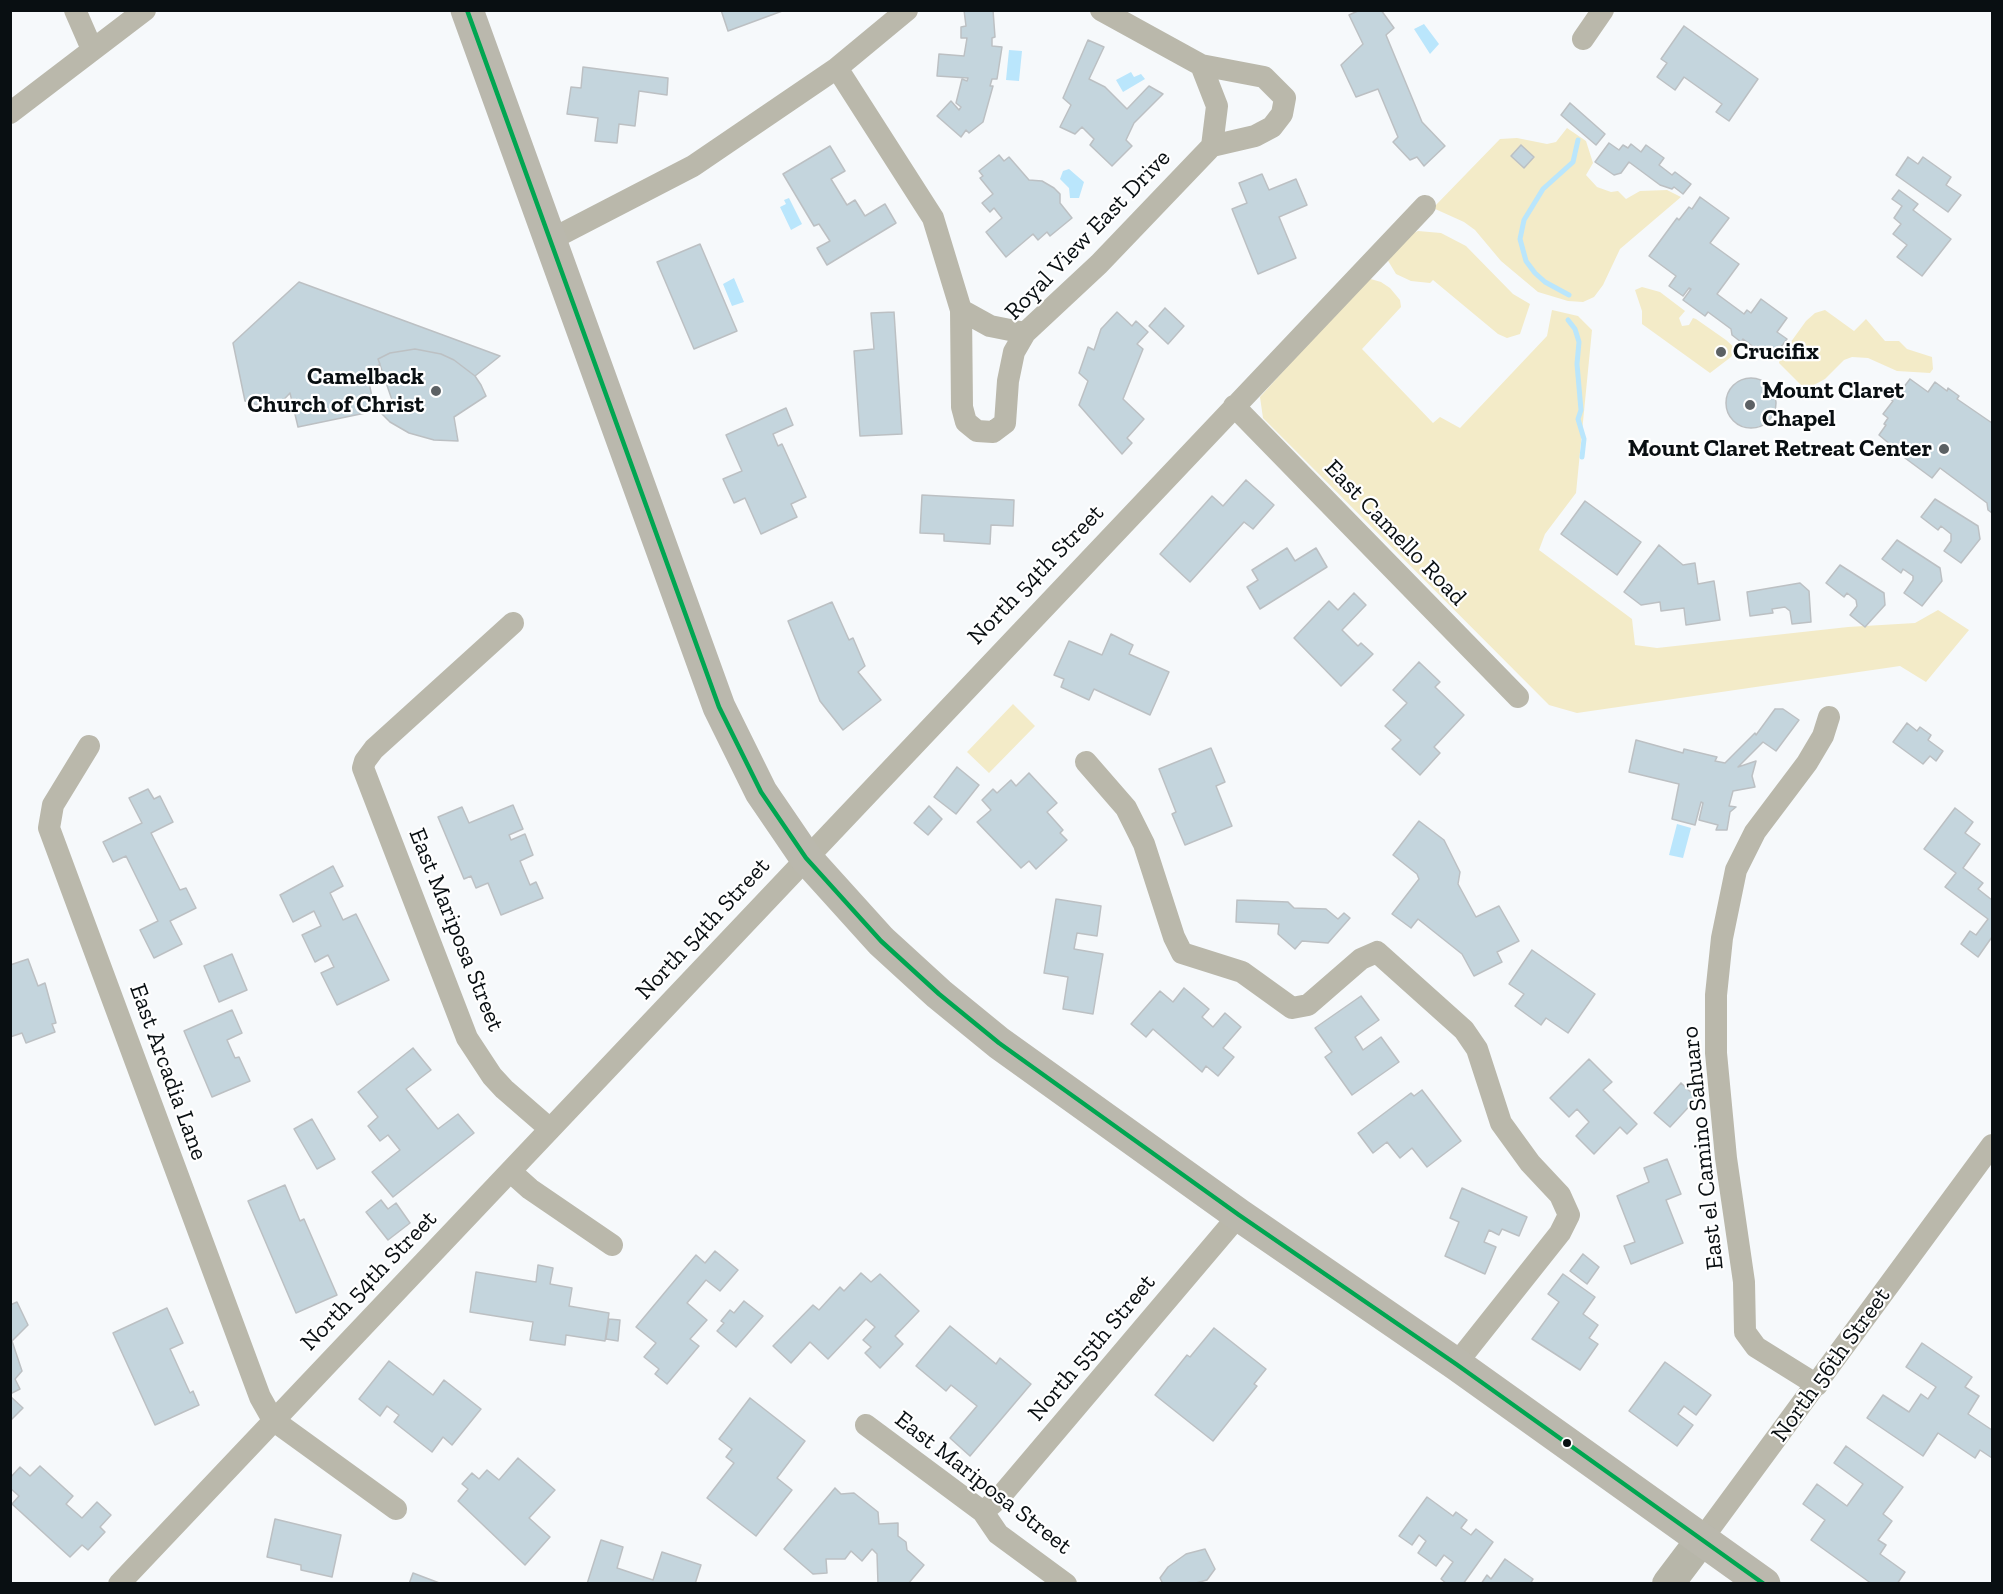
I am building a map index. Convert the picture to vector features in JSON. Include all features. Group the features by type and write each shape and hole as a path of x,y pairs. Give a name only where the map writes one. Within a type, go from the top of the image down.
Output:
{"main road":[{"path":"467,10 552,239 718,707 762,792 807,858 881,941 964,1015 1239,1215 1456,1364 1764,1584"},
{"name":"North 56th Street","path":"1668,1584 1702,1539"}],"street":[{"path":"75,10 93,49"},
{"path":"10,113 145,10"},
{"path":"552,239 693,166 837,68 907,10"},
{"path":"1101,10 1201,65 1264,77 1285,99 1282,114 1272,127 1255,136 1212,146 1217,106 1201,65"},
{"path":"1583,39 1603,10"},
{"path":"837,68 933,218 961,310 990,326 1025,333"},
{"name":"Royal View East Drive","path":"961,310 963,407 966,422 977,431 993,432 1005,423 1008,381 1014,352 1025,333 1099,264 1212,146"},
{"name":"North 54th Street","path":"119,1584 1425,206"},
{"name":"East Camello Road","path":"1234,406 1518,697"},
{"name":"East Mariposa Street","path":"513,623 374,749 365,761 366,776 467,1038 492,1076 550,1129"},
{"name":"East el Camino Sahuaro","path":"1817,1385 1756,1347 1745,1332 1744,1282 1726,1158 1716,1053 1716,995 1722,938 1736,870 1755,832 1807,763 1823,736 1829,717"},
{"name":"East Arcadia Lane","path":"90,746 53,805 48,828 260,1397 273,1420"},
{"path":"1086,762 1126,808 1144,844 1174,937 1182,953 1242,972 1292,1008 1308,1005 1361,959 1377,952 1464,1030 1477,1049 1501,1123 1530,1163 1560,1195 1569,1215 1560,1233 1456,1364"},
{"name":"North 56th Street","path":"1702,1539 1992,1145"},
{"path":"511,1172 530,1189 612,1245"},
{"name":"North 55th Street","path":"983,1512 1000,1497 1239,1215"},
{"path":"273,1420 396,1509"},
{"name":"East Mariposa Street","path":"866,1425 983,1512 998,1534 1066,1584"}],"shaded area":[{"path":"1567,128 1586,141 1593,163 1586,175 1597,187 1611,192 1618,191 1626,199 1640,191 1667,190 1681,197 1620,249 1603,285 1594,297 1583,302 1568,301 1538,292 1501,261 1475,230 1464,222 1433,208 1500,139 1517,138 1547,144 1556,142"},
{"path":"1418,231 1441,233 1466,246 1513,294 1530,304 1520,334 1507,338 1498,334 1433,280 1430,283 1411,281 1396,274 1387,259 1407,236"},
{"path":"1367,278 1381,282 1390,288 1400,300 1401,307 1362,349 1433,423 1440,417 1460,428 1547,336 1552,310 1578,316 1592,330 1576,493 1545,534 1539,550 1632,619 1635,645 1657,648 1848,627 1915,623 1938,610 1969,630 1926,682 1900,666 1577,713 1549,705 1263,418 1260,397"},
{"path":"1642,287 1660,292 1685,311 1679,318 1682,326 1689,325 1693,318 1726,340 1736,349 1731,357 1710,373 1642,324 1642,311 1635,290"},
{"path":"1825,310 1854,331 1866,319 1885,341 1899,341 1907,349 1932,357 1933,369 1930,373 1897,371 1868,358 1852,357 1844,360 1825,379 1812,386 1803,387 1779,363 1780,357 1806,321 1815,313"},
{"path":"1013,704 1035,726 989,773 967,752"}],"water":[{"path":"1424,24 1439,44 1430,54 1414,29"},
{"path":"1009,50 1022,51 1019,81 1006,80"},
{"path":"1131,72 1134,77 1141,74 1145,79 1123,92 1116,80"},
{"path":"1069,169 1084,182 1079,198 1070,198 1069,188 1060,179 1063,171"},
{"path":"789,198 802,224 791,230 780,207 786,204 784,200"},
{"path":"734,278 744,302 732,306 723,284"},
{"path":"1677,824 1691,828 1683,858 1669,855"}],"building":[{"path":"721,10 785,10 728,31"},
{"path":"964,10 993,10 995,37 992,38 992,46 1002,47 997,79 992,79 990,86 993,86 983,122 969,133 966,130 961,137 937,116 951,101 959,110 961,107 956,103 962,79 967,81 968,78 937,76 939,54 964,56 967,38 961,38 961,27 966,26"},
{"path":"1360,10 1381,10 1394,28 1386,35 1422,122 1445,146 1424,166 1417,157 1410,160 1393,142 1398,137 1378,89 1356,97 1341,65 1363,44 1349,15"},
{"path":"1684,26 1758,79 1729,121 1716,112 1722,104 1684,77 1675,90 1657,77 1667,63 1661,59"},
{"path":"1088,40 1104,47 1089,79 1105,87 1127,109 1149,86 1163,94 1134,123 1126,140 1132,146 1112,166 1090,145 1094,139 1082,127 1075,134 1060,127 1071,105 1063,98"},
{"path":"583,67 668,78 667,95 639,91 635,126 619,124 617,143 595,141 598,118 567,114 571,87 581,88"},
{"path":"1570,103 1605,134 1596,145 1561,115"},
{"path":"1609,143 1619,150 1623,145 1628,148 1631,144 1641,152 1646,145 1664,158 1659,165 1672,175 1675,172 1691,184 1683,194 1674,187 1672,189 1660,185 1629,162 1621,173 1614,175 1595,162"},
{"path":"1521,145 1534,157 1524,168 1511,156"},
{"path":"830,146 845,171 831,179 847,205 855,200 865,216 885,204 896,223 827,265 817,248 830,241 819,224 814,226 783,174"},
{"path":"999,155 1004,161 1009,157 1029,180 1042,181 1054,188 1060,194 1060,203 1072,218 1050,236 1047,232 1038,240 1033,234 1006,257 986,232 1002,218 994,208 990,212 982,203 993,194 980,178 983,176 979,171"},
{"path":"1908,157 1918,164 1923,157 1951,177 1946,185 1961,195 1948,212 1896,175"},
{"path":"1262,174 1269,190 1296,179 1307,205 1279,217 1296,258 1258,274 1232,209 1247,203 1239,183"},
{"path":"1899,190 1918,204 1913,210 1951,239 1922,276 1897,257 1907,245 1893,234 1901,224 1894,218 1902,206 1892,199"},
{"path":"1700,197 1729,218 1710,243 1739,264 1717,294 1744,314 1747,310 1751,313 1761,299 1787,318 1777,332 1787,339 1771,360 1743,339 1741,342 1732,335 1731,329 1708,312 1705,316 1683,300 1691,289 1689,288 1683,296 1669,286 1676,276 1649,256 1677,218 1679,220 1689,207 1692,209"},
{"path":"700,244 737,331 694,349 657,262"},
{"path":"299,282 500,356 475,376 454,360 441,354 415,349 390,353 378,359 380,364 367,373 375,411 298,427 290,393 274,410 245,401 233,343"},
{"path":"1165,308 1184,326 1168,344 1149,326"},
{"path":"894,312 902,434 860,436 854,351 874,349 871,313"},
{"path":"1117,312 1132,326 1136,321 1148,332 1137,344 1143,349 1123,399 1144,419 1127,438 1132,443 1122,454 1079,405 1088,381 1079,373 1088,347 1094,350 1101,329"},
{"name":"Camelback Church of Christ","path":"415,349 441,354 454,360 475,376 481,385 486,396 454,417 458,441 434,440 409,433 390,422 380,412 392,400 378,359 390,353"},
{"name":"Mount Claret Chapel","path":"1751,378 1760,380 1771,389 1776,403 1774,412 1765,423 1751,428 1742,426 1731,417 1726,403 1728,394 1737,383"},
{"name":"Mount Claret Retreat Center","path":"1910,379 1928,392 1935,382 1947,391 1948,388 1959,396 1957,399 1992,423 1992,513 1988,510 1987,503 1940,468 1932,478 1905,458 1907,455 1904,456 1879,435 1886,425 1884,424 1888,418 1883,414 1893,401 1890,399 1894,394 1897,396"},
{"path":"786,408 793,425 773,434 778,446 782,444 806,497 791,504 797,517 761,534 745,498 734,503 723,479 742,471 726,435"},
{"path":"1246,480 1274,505 1253,529 1244,522 1190,582 1160,554 1212,496 1223,506"},
{"path":"922,495 1014,500 1013,526 991,525 990,544 944,541 944,534 920,533"},
{"path":"1935,499 1978,526 1980,539 1961,563 1944,551 1951,541 1951,534 1941,526 1938,530 1921,517"},
{"path":"1585,501 1641,542 1617,575 1561,534"},
{"path":"1897,540 1940,568 1942,581 1922,606 1904,593 1913,580 1913,576 1903,569 1901,573 1882,559"},
{"path":"1659,545 1683,565 1695,563 1698,584 1714,581 1720,620 1686,625 1684,608 1661,611 1660,602 1641,605 1624,592"},
{"path":"1287,548 1295,561 1316,548 1327,567 1260,609 1247,587 1258,580 1252,570"},
{"path":"1840,565 1884,593 1885,605 1865,627 1850,615 1857,606 1856,600 1847,593 1844,597 1826,583"},
{"path":"1800,583 1809,591 1811,622 1792,624 1790,611 1785,607 1772,609 1773,613 1750,616 1747,592"},
{"path":"1354,593 1366,605 1342,630 1358,646 1361,643 1373,654 1341,686 1294,638 1329,601 1338,610"},
{"path":"832,602 849,640 853,638 865,666 858,672 881,700 843,730 820,701 788,621"},
{"path":"1111,634 1133,645 1129,654 1169,672 1150,715 1094,689 1089,700 1061,687 1064,679 1054,675 1069,641 1102,655"},
{"path":"1419,662 1440,682 1435,687 1464,715 1434,747 1440,753 1420,775 1392,749 1401,740 1385,726 1407,703 1393,690"},
{"path":"1775,709 1783,709 1799,720 1776,751 1763,742 1738,767 1756,761 1752,776 1755,787 1733,791 1729,806 1736,807 1730,812 1727,830 1716,830 1718,825 1699,820 1703,803 1701,802 1695,825 1672,819 1679,784 1629,772 1636,740 1683,753 1684,749 1717,757 1715,761 1725,763 1755,733 1756,735"},
{"path":"1907,723 1917,731 1920,727 1931,735 1928,740 1943,751 1936,761 1930,756 1923,764 1893,742"},
{"path":"1211,748 1225,782 1216,786 1232,826 1185,845 1172,814 1176,812 1159,769"},
{"path":"957,767 979,785 956,814 934,797"},
{"path":"1029,773 1057,803 1047,812 1063,830 1060,833 1067,840 1036,869 1029,861 1021,868 977,822 991,810 982,800 993,789 997,793 1011,780 1016,786"},
{"path":"148,789 154,799 160,796 173,822 151,833 180,890 186,888 196,908 170,921 182,944 154,958 140,930 158,921 126,856 113,862 103,842 142,823 129,798"},
{"path":"513,805 523,829 509,835 511,840 525,834 533,855 520,861 530,885 536,882 543,898 501,915 488,883 476,888 471,876 464,879 438,817 462,807 469,823"},
{"path":"929,806 942,819 928,835 914,823"},
{"path":"1955,808 1973,822 1965,833 1980,844 1963,868 1983,883 1978,889 1992,900 1992,937 1978,957 1961,944 1970,931 1976,935 1988,919 1945,887 1956,873 1924,849"},
{"path":"1419,821 1444,840 1460,872 1458,884 1476,917 1499,906 1519,941 1497,952 1502,962 1474,976 1462,954 1418,919 1411,928 1392,914 1419,879 1417,874 1393,855"},
{"path":"333,866 343,886 330,893 343,920 356,914 389,980 337,1005 321,973 334,967 328,955 315,962 302,935 321,926 314,911 293,922 280,895"},
{"path":"1056,899 1101,906 1097,936 1077,933 1074,949 1103,954 1093,1014 1063,1009 1068,977 1044,973"},
{"path":"1237,900 1288,902 1294,908 1326,909 1338,919 1344,913 1350,918 1328,943 1302,941 1295,949 1278,934 1279,924 1236,922"},
{"path":"1532,950 1595,994 1568,1033 1546,1018 1541,1025 1515,1006 1524,994 1509,984"},
{"path":"232,954 247,990 219,1002 204,966"},
{"path":"28,959 38,986 45,983 56,1023 52,1024 55,1032 26,1043 22,1033 10,1037 10,965"},
{"path":"1184,988 1209,1009 1202,1017 1213,1027 1225,1013 1241,1027 1223,1048 1234,1057 1218,1076 1206,1066 1202,1072 1153,1029 1146,1037 1131,1024 1160,991 1173,1002"},
{"path":"1361,996 1379,1020 1355,1037 1363,1050 1381,1037 1399,1062 1352,1095 1325,1057 1332,1052 1315,1028"},
{"path":"232,1010 242,1033 227,1040 235,1058 239,1057 250,1081 212,1097 184,1031"},
{"path":"413,1048 431,1070 406,1089 438,1129 458,1114 474,1133 393,1197 372,1172 400,1150 388,1135 380,1141 368,1126 378,1117 358,1092"},
{"path":"1589,1059 1612,1082 1603,1090 1637,1124 1627,1134 1620,1127 1594,1154 1576,1136 1589,1122 1577,1109 1569,1117 1550,1098"},
{"path":"1681,1083 1697,1098 1670,1127 1654,1113"},
{"path":"1422,1090 1461,1141 1427,1167 1412,1148 1400,1158 1387,1142 1373,1153 1358,1133 1411,1093 1414,1096"},
{"path":"312,1119 335,1159 317,1169 294,1129"},
{"path":"1667,1159 1681,1194 1666,1200 1683,1243 1631,1264 1624,1246 1635,1242 1617,1196 1649,1182 1644,1168"},
{"path":"285,1185 300,1221 304,1219 337,1295 296,1313 248,1201"},
{"path":"1462,1188 1527,1217 1519,1236 1502,1229 1499,1235 1489,1230 1484,1242 1496,1247 1485,1274 1445,1256 1459,1222 1450,1218"},
{"path":"381,1200 388,1209 396,1203 410,1223 388,1240 366,1212"},
{"path":"715,1251 738,1270 720,1291 706,1280 687,1303 707,1320 690,1339 699,1346 667,1384 655,1374 659,1369 644,1357 656,1343 636,1327 696,1255 705,1263"},
{"path":"1583,1254 1599,1267 1587,1284 1570,1271"},
{"path":"538,1265 553,1268 550,1284 572,1288 569,1306 609,1313 605,1341 566,1335 565,1345 530,1340 533,1322 470,1312 476,1272 536,1282"},
{"path":"861,1273 871,1282 880,1274 919,1311 895,1336 903,1344 880,1368 865,1353 871,1347 863,1340 875,1327 866,1319 828,1359 810,1342 791,1363 773,1346 813,1305 819,1310 840,1287 844,1291"},
{"path":"1563,1274 1595,1297 1583,1314 1598,1325 1589,1338 1598,1344 1580,1370 1532,1339 1559,1302 1548,1294"},
{"path":"744,1301 763,1316 736,1347 717,1331 724,1323 721,1321 730,1310 734,1313"},
{"path":"17,1302 28,1325 12,1341 22,1371 15,1379 20,1389 10,1394 10,1305"},
{"path":"167,1308 183,1343 170,1349 190,1393 193,1391 199,1405 155,1425 113,1333"},
{"path":"609,1319 620,1320 618,1341 606,1339"},
{"path":"950,1326 996,1364 1000,1358 1031,1384 970,1456 950,1438 977,1406 951,1385 946,1391 916,1366"},
{"path":"1214,1328 1266,1369 1254,1384 1257,1386 1213,1441 1155,1395 1187,1355 1190,1357"},
{"path":"1922,1343 1972,1377 1965,1387 1979,1396 1968,1414 1992,1430 1992,1458 1980,1450 1975,1458 1938,1433 1923,1456 1867,1418 1883,1395 1909,1412 1921,1394 1928,1399 1936,1387 1906,1367"},
{"path":"389,1361 433,1395 444,1380 481,1409 452,1445 443,1437 432,1452 394,1422 399,1415 387,1406 380,1416 359,1399"},
{"path":"1665,1362 1711,1395 1696,1415 1684,1406 1678,1414 1693,1425 1677,1446 1629,1411"},
{"path":"10,1396 23,1408 10,1421"},
{"path":"750,1398 805,1441 777,1478 792,1490 756,1536 707,1498 734,1463 726,1457 732,1449 719,1439"},
{"path":"1846,1446 1903,1487 1883,1514 1892,1521 1878,1540 1886,1545 1880,1554 1905,1572 1897,1584 1872,1584 1811,1540 1825,1520 1803,1504 1817,1484 1847,1506 1863,1484 1834,1463"},
{"path":"518,1458 555,1490 529,1518 550,1537 525,1565 458,1501 468,1489 462,1484 472,1473 479,1479 487,1470 499,1480"},
{"path":"40,1466 73,1496 66,1504 82,1518 97,1502 111,1515 100,1527 105,1532 88,1550 82,1545 70,1557 12,1504 19,1496 10,1488 10,1478 20,1467 30,1476"},
{"path":"835,1488 841,1494 854,1493 878,1512 879,1524 898,1523 898,1536 906,1542 907,1550 924,1565 908,1584 878,1584 877,1554 872,1549 862,1561 851,1551 845,1559 826,1559 827,1573 813,1574 784,1549"},
{"path":"1427,1497 1453,1516 1456,1512 1467,1520 1461,1528 1471,1535 1476,1529 1493,1542 1463,1584 1447,1584 1441,1579 1453,1562 1444,1555 1436,1566 1418,1553 1426,1541 1419,1535 1412,1545 1399,1536"},
{"path":"275,1519 341,1535 332,1577 301,1570 301,1565 267,1557"},
{"path":"601,1540 623,1547 617,1568 653,1580 662,1552 701,1565 695,1584 587,1584"},
{"path":"1205,1549 1215,1569 1207,1580 1192,1584 1163,1584 1160,1578 1168,1567 1186,1554"},
{"path":"1505,1559 1533,1579 1530,1584 1481,1584 1487,1575 1491,1579"},
{"path":"413,1573 442,1584 409,1584"}],"waterway":[{"path":"1569,295 1545,282 1535,273 1526,261 1520,239 1524,220 1543,189 1573,162 1578,140"},
{"path":"1568,320 1575,329 1579,342 1577,364 1581,410 1578,419 1584,439 1582,457"}],"transit line":[{"path":"467,10 719,707 761,792 806,858 881,941 939,994 999,1043 1239,1215 1456,1364 1764,1584"}],"place":[{"name":"Crucifix","path":"1721,352"},
{"name":"Camelback Church of Christ","path":"436,391"},
{"name":"Mount Claret Chapel","path":"1750,405"},
{"name":"Mount Claret Retreat Center","path":"1944,449"}]}
